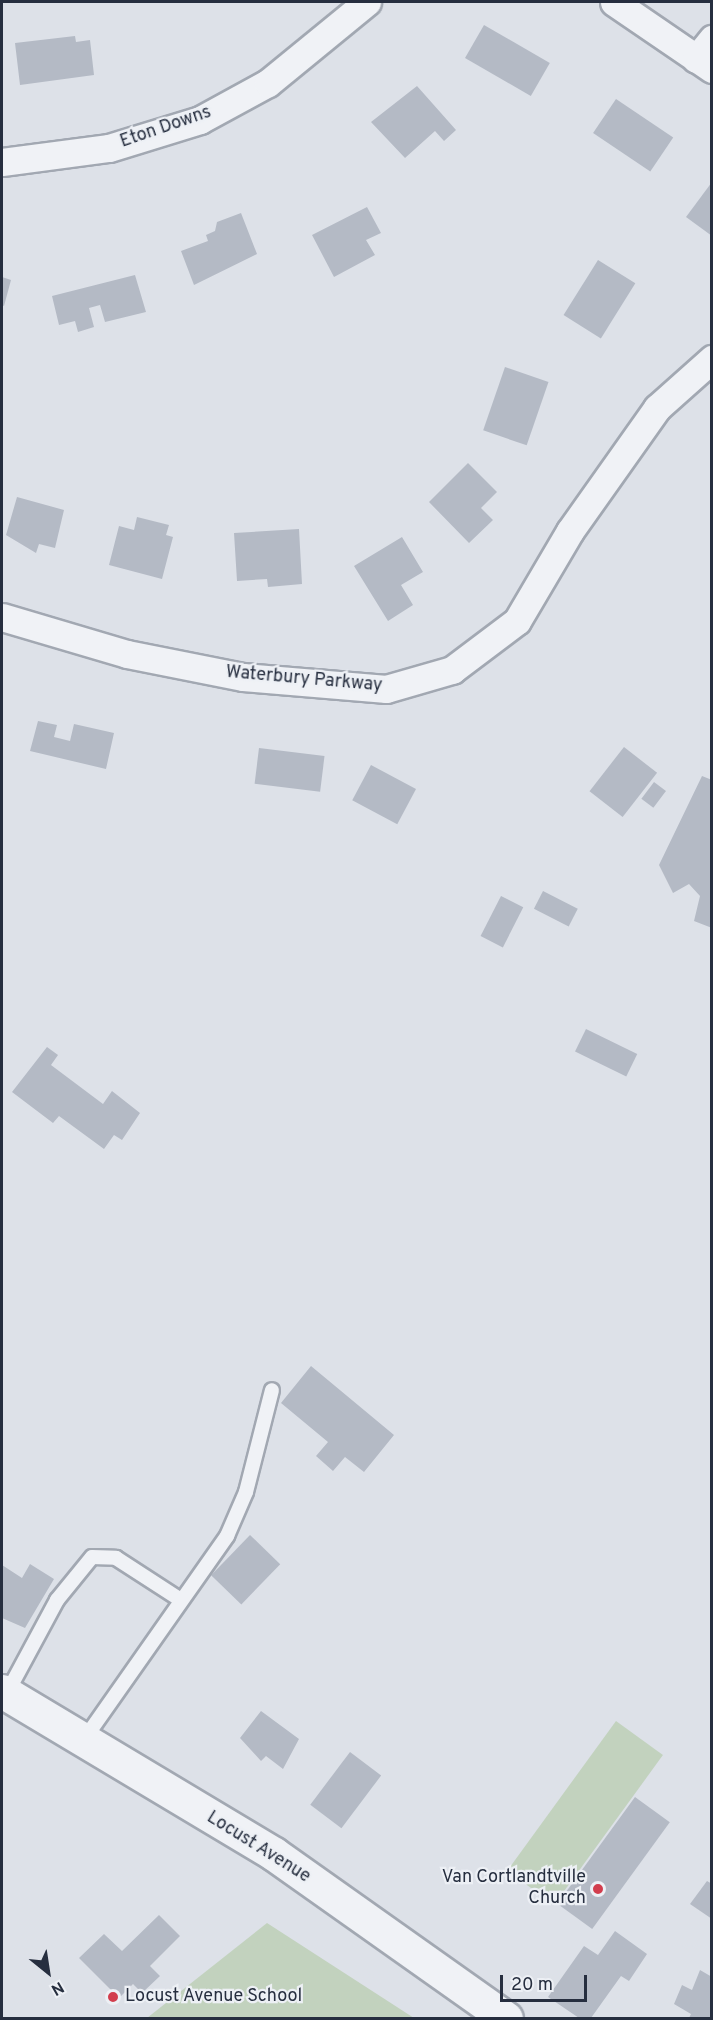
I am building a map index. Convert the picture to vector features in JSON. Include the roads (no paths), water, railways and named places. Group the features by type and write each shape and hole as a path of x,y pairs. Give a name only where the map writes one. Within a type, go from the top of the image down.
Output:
{"street":[{"name":"Eton Downs","path":"2,162 109,148 200,120 268,83 367,2"},
{"path":"614,2 706,56"},
{"name":"Waterbury Parkway","path":"2,617 127,654 243,677 386,688 452,670 517,621 570,531 657,408 711,359"},
{"name":"Locust Avenue","path":"4,1692 274,1854 506,2019"}],"lane":[{"path":"83,1741 181,1600 238,1511 272,1390"},
{"path":"4,1692 57,1600 92,1557 116,1558 181,1600"}],"place":[{"name":"Van Cortlandtville Church","path":"598,1889"},
{"name":"Locust Avenue School","path":"113,1997"}]}
